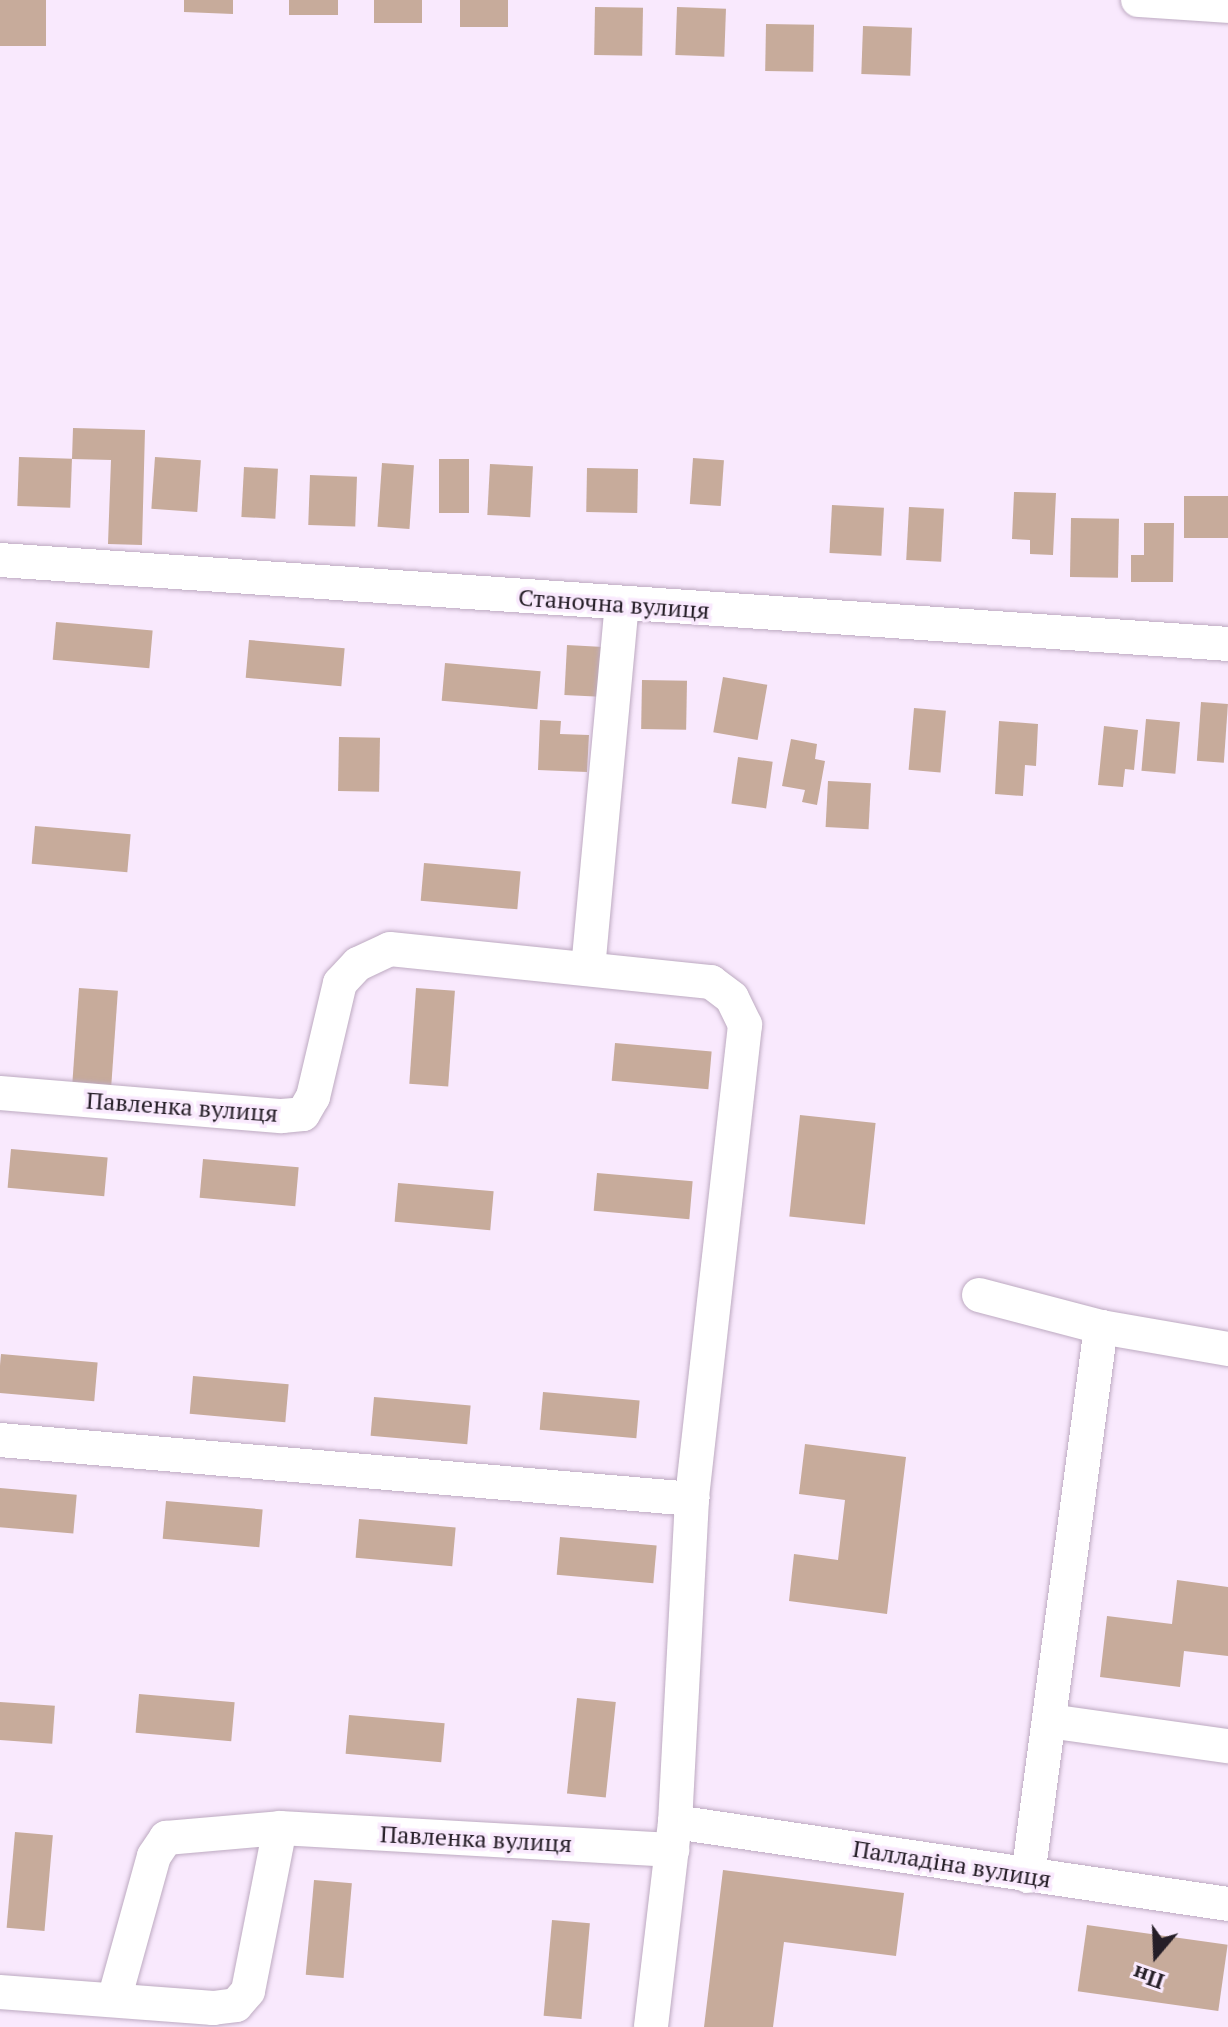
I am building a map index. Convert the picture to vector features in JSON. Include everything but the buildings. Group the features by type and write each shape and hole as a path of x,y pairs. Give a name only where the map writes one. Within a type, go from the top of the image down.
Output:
{"street":[{"path":"1138,0 1228,6"},
{"name":"Станочна вулиця","path":"0,560 1228,644"},
{"path":"588,969 622,604"},
{"name":"Павленка вулиця","path":"0,1093 282,1116 303,1114 313,1097 340,983 358,964 390,949 711,982 732,998 745,1025 692,1499 674,1836 651,2027"},
{"path":"979,1295 1101,1327 1228,1349"},
{"path":"1028,1876 1101,1327"},
{"path":"0,1440 692,1499"},
{"path":"1049,1721 1228,1746"},
{"path":"0,1992 213,2008 236,2005 248,1991 280,1828"},
{"name":"Павленка вулиця","path":"114,2000 154,1856 166,1838 280,1828 674,1836"},
{"name":"Палладіна вулиця","path":"674,1836 1028,1876 1228,1904"}]}
